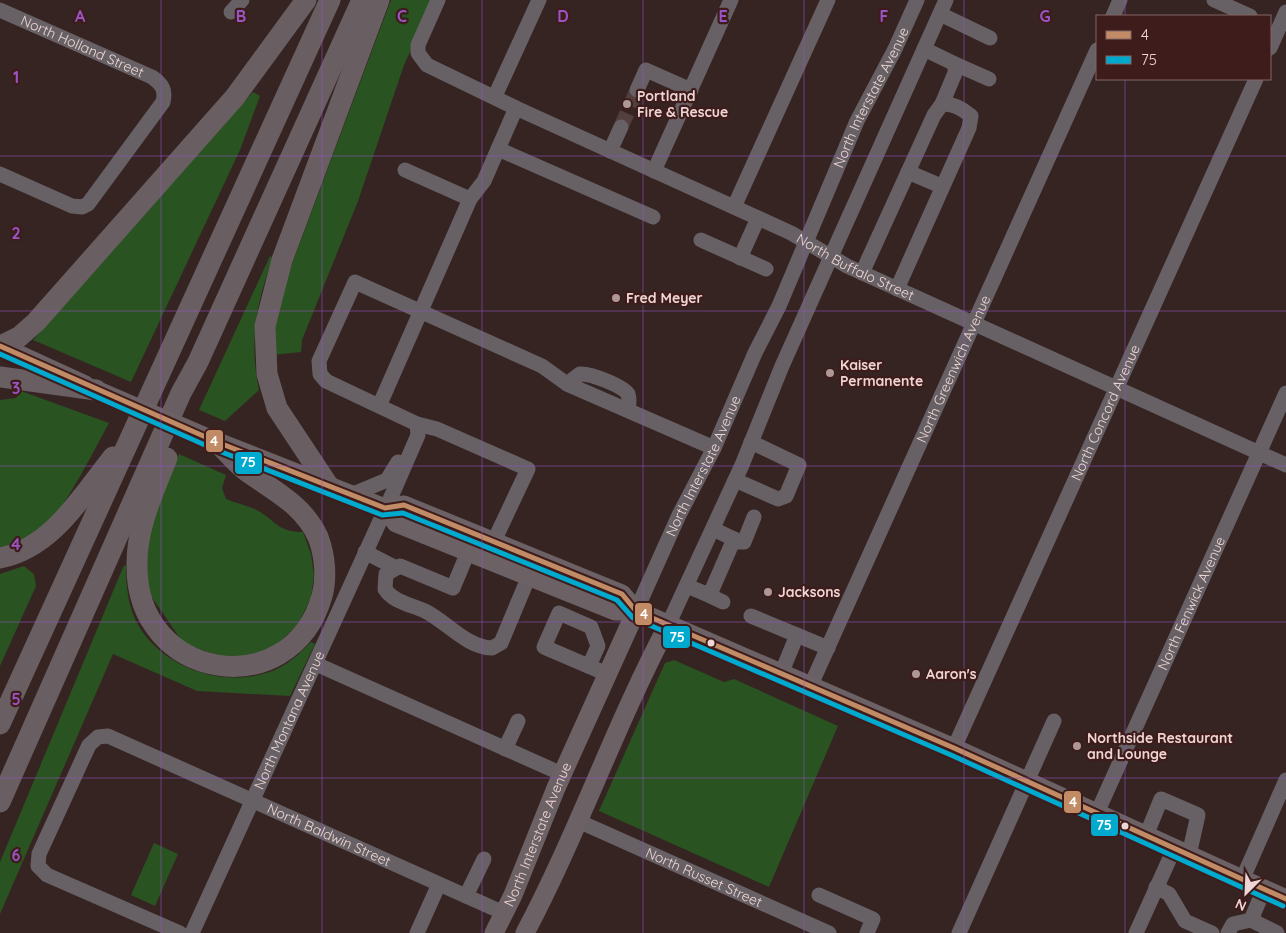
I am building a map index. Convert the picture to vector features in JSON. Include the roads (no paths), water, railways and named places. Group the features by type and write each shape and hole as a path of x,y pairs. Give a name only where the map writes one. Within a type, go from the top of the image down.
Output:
{"highway":[{"path":"0,346 19,337 36,322 190,151 235,97 306,0"},
{"path":"0,724 330,0"},
{"path":"0,802 181,393 198,362 362,0"},
{"path":"328,486 277,408 267,374 265,326 282,260 379,0"},
{"path":"198,362 194,398 154,491 138,542 136,562 139,594 144,609 159,633 183,654 207,663 242,666 273,657 288,648 306,629 320,604 324,589 324,559 314,529 295,505 273,487 249,473 217,442"},
{"path":"0,377 96,390"},
{"path":"0,558 26,549 47,536 134,432"}],"main road":[{"path":"0,346 217,442 385,508 396,522 468,552 615,611 636,611 668,624 1026,780 1286,899"},
{"path":"385,508 404,504 494,540 622,594 636,611"},
{"name":"North Interstate Avenue","path":"494,933 524,872 562,774 636,611"},
{"name":"North Interstate Avenue","path":"526,933 553,880 653,652 668,624"}],"street":[{"path":"231,12 242,0"},
{"name":"North Buffalo Street","path":"438,0 418,45 418,53 428,65 495,96 516,108 758,218 862,273 1286,465"},
{"path":"495,96 538,0"},
{"path":"654,171 731,0"},
{"path":"734,207 828,0"},
{"name":"North Interstate Avenue","path":"636,611 679,515 714,448 755,353 781,301 857,121 895,49 917,0"},
{"path":"1113,15 1120,0"},
{"path":"1214,0 1248,15"},
{"path":"943,7 990,38"},
{"name":"North Interstate Avenue","path":"668,624 735,480 943,7"},
{"name":"North Holland Street","path":"0,10 152,78 163,87 165,95 163,102 94,198 82,207 72,206 0,174"},
{"path":"1271,46 1286,12"},
{"path":"924,49 988,79"},
{"name":"North Greenwich Avenue","path":"810,687 1096,52"},
{"path":"862,273 934,116 942,104 955,73 955,64"},
{"path":"638,90 646,70 691,90"},
{"name":"North Concord Avenue","path":"954,748 1256,80"},
{"path":"897,289 971,120 971,116 960,108 942,104"},
{"path":"380,404 470,199 484,181 516,108"},
{"path":"610,151 621,127"},
{"path":"498,149 653,217"},
{"path":"405,170 470,199"},
{"path":"908,172 942,186"},
{"path":"740,258 758,218"},
{"path":"701,240 766,269"},
{"path":"494,540 528,469 437,429 418,424 380,404 322,378 318,370 319,361 355,282 542,366 567,384 714,448"},
{"name":"North Fenwick Avenue","path":"1097,813 1286,392"},
{"path":"351,495 387,480 394,470 409,431 418,424"},
{"name":"North Montana Avenue","path":"192,933 316,664 418,436 418,424"},
{"path":"735,480 778,500 786,496 798,472 799,465 751,442"},
{"path":"713,529 739,542 744,542 754,517"},
{"path":"704,593 711,592 734,539"},
{"path":"365,552 394,567 405,566 453,588 468,552"},
{"path":"394,567 386,574 384,579 385,589 388,594 427,612 453,632 489,648 496,647 501,643 529,576"},
{"path":"687,586 723,602"},
{"path":"573,619 582,598"},
{"path":"589,666 598,646 590,626 559,613 544,647 607,674"},
{"path":"751,616 828,648"},
{"path":"781,674 797,635"},
{"path":"316,664 562,774"},
{"path":"505,748 518,721"},
{"path":"959,933 1054,721"},
{"name":"North Baldwin Street","path":"180,933 47,875 38,866 39,854 88,744 98,737 108,736 504,913"},
{"path":"1242,880 1286,780"},
{"path":"1136,933 1156,887 1181,852 1198,815 1161,799 1146,836"},
{"name":"North Russet Street","path":"578,822 830,933"},
{"path":"466,896 484,860"},
{"path":"418,933 440,884"},
{"path":"1156,887 1169,894 1185,921 1212,933"},
{"path":"1251,920 1264,889"},
{"path":"819,895 873,919 866,933"},
{"path":"1228,933 1233,924 1251,920 1277,933"}],"tunnel":[{"path":"621,127 637,90"}],"place":[{"name":"Portland Fire & Rescue","path":"627,104"},
{"name":"Fred Meyer","path":"616,298"},
{"name":"Kaiser Permanente","path":"830,373"},
{"name":"Jacksons","path":"768,592"},
{"name":"Aaron's","path":"916,674"},
{"name":"Northside Restaurant and Lounge","path":"1077,746"}]}
